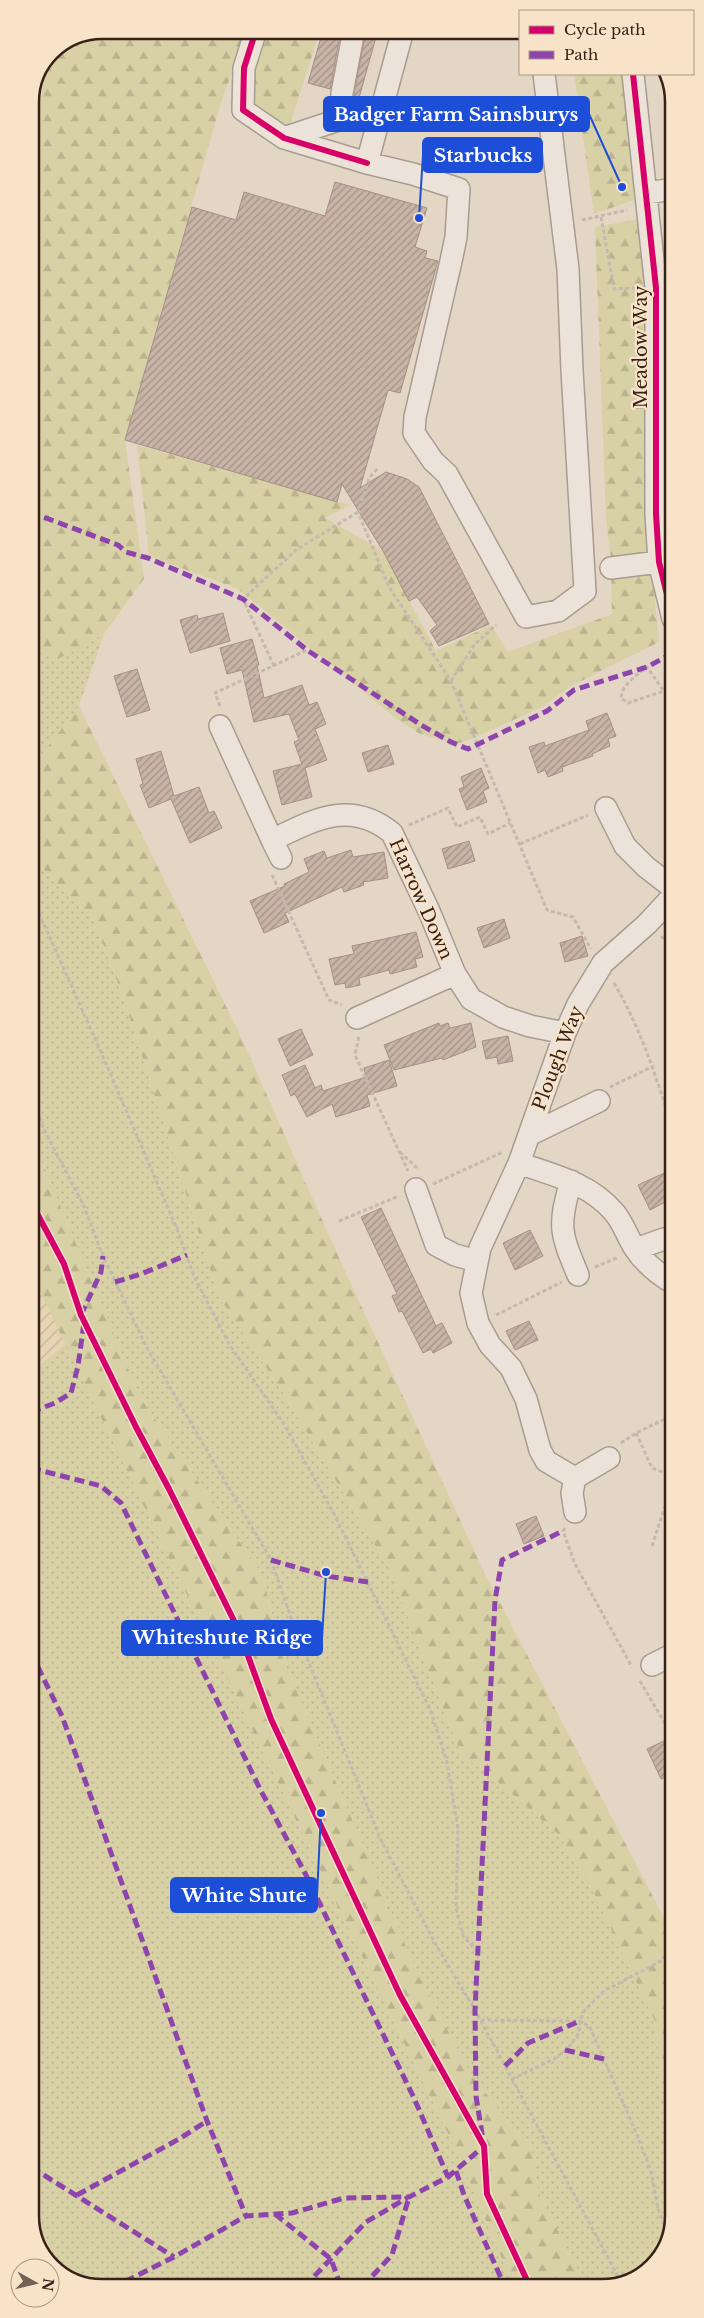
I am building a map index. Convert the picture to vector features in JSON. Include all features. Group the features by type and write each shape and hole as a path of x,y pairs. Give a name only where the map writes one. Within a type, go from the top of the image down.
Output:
{"street":[{"path":"253,39 244,68 243,110 284,138 459,189 455,245 415,417 414,433 433,461 447,474 526,617 558,612 585,591 572,388 568,268 544,75"},
{"path":"284,138 341,119 342,93 352,39"},
{"path":"367,163 401,39"},
{"name":"Meadow Way","path":"633,75 656,288 656,514 660,562 665,584"},
{"path":"647,193 665,190"},
{"path":"611,568 660,562"},
{"path":"220,726 276,849"},
{"path":"606,808 625,846 646,867 665,882"},
{"name":"Harrow Down","path":"276,849 318,818 344,813 364,818 384,827 392,833 429,911 455,974 471,999 503,1017 530,1026 564,1033"},
{"name":"Plough Way","path":"576,1478 546,1461 540,1450 526,1399 511,1368 490,1345 478,1323 471,1293 480,1248 519,1163 564,1033 578,1004 603,963 647,924 665,905"},
{"name":"Harrow Down","path":"357,1019 455,974"},
{"name":"Plough Way","path":"529,1135 598,1101"},
{"path":"519,1163 571,1181 595,1194 615,1212 636,1249 656,1272 665,1278"},
{"path":"571,1181 561,1214 563,1240 578,1275"},
{"path":"416,1189 436,1246 455,1255 477,1261"},
{"path":"636,1249 664,1239"},
{"path":"575,1512 572,1493 576,1478 609,1458"},
{"path":"652,1665 665,1658"}],"path":[{"path":"630,210 601,217 614,289 656,288"},
{"path":"377,469 368,478 358,512 389,587 451,681 547,910 573,917 586,944 603,963 633,1016 654,1066 665,1103"},
{"path":"274,666 243,599 296,550 358,512"},
{"path":"451,681 476,644 496,625"},
{"path":"220,726 225,717 214,693 307,650"},
{"path":"647,667 663,690 628,702 621,698 621,691 625,686 647,667"},
{"path":"392,833 448,808 457,828 480,817 488,834 510,823"},
{"path":"520,844 606,808"},
{"path":"276,849 271,872 329,1000 357,1019 355,1055 416,1189"},
{"path":"39,915 116,1085 179,1234 194,1276 229,1344 284,1424 334,1514 430,1709 447,1762 458,1829 456,1908 464,1936 478,1952"},
{"path":"598,1101 611,1085 654,1066"},
{"path":"39,1116 44,1130 83,1204 103,1256 147,1348 271,1560 294,1626 381,1840 436,1945 480,2020 618,2277"},
{"path":"478,1323 636,1249"},
{"path":"609,1458 623,1440 665,1419"},
{"path":"636,1433 652,1468 665,1474"},
{"path":"652,1546 665,1506"},
{"path":"575,1512 563,1531 575,1564 665,1723"},
{"path":"512,2079 554,2059 568,2048 579,2033 580,2021 584,2011 604,1991 665,1959"},
{"path":"480,2020 580,2021 590,2028 627,2110 651,2172 661,2222 664,2226"}],"shaded area":[{"path":"39,1289 66,1344 39,1366"}],"green space":[{"path":"244,39 220,106 125,440 144,579 104,634 56,660 39,651 39,514 41,509 39,508 39,101 44,77 57,57 67,49 89,40"},
{"path":"261,39 317,39 290,125 251,110 251,65"},
{"path":"574,75 625,75 635,153 634,200 594,214"},
{"path":"643,218 651,368 650,555 611,561 606,519 595,227"},
{"path":"137,445 350,505 325,518 383,551 436,651 491,625 508,652 612,614 611,573 652,568 659,642 571,686 544,706 474,738 456,744 420,734 398,720 238,589 149,556"},
{"path":"104,634 79,706 39,758 39,651 56,660"},
{"path":"79,706 242,1039 335,1249 485,1574 665,1920 665,2102 655,2021 595,1895 559,1835 504,1787 461,1754 389,1568 280,1388 219,1297 124,1000 95,922 39,864 39,758"},
{"path":"39,864 95,922 124,1000 219,1297 280,1388 389,1568 461,1754 504,1787 559,1835 595,1895 655,2021 665,2102 664,2229 660,2241 650,2258 634,2271 615,2278 582,2279 538,2191 532,2152 470,2073 416,1970 282,1656 263,1576 140,1397 39,1155"},
{"path":"39,1155 140,1397 263,1576 282,1656 416,1970 470,2073 532,2152 538,2191 582,2279 511,2279 457,2152 39,1290"},
{"path":"66,1344 457,2152 511,2279 89,2278 70,2271 60,2264 60,2258 54,2258 44,2241 39,2217 39,1366"}],"building":[{"path":"320,39 339,39 330,89 308,83"},
{"path":"364,39 375,39 359,98 354,96"},
{"path":"335,182 427,208 415,247 427,251 425,258 438,261 400,393 388,390 360,488 386,472 407,479 419,487 489,624 439,646 430,631 437,625 417,597 409,601 383,551 342,484 337,502 125,440 192,207 236,220 244,192 325,216"},
{"path":"223,613 230,641 190,653 180,620 197,615 198,619"},
{"path":"252,639 259,665 257,665 264,698 302,685 309,705 317,702 326,724 315,729 327,760 305,768 312,797 282,805 273,771 302,764 294,742 299,740 289,714 254,722 242,670 227,674 220,648"},
{"path":"137,669 150,710 127,717 114,676"},
{"path":"607,713 616,736 608,739 610,746 592,754 593,756 562,767 563,771 548,777 545,770 538,773 529,747 544,742 545,746 589,730 586,721"},
{"path":"388,745 394,764 368,772 362,753"},
{"path":"161,751 174,796 199,787 209,813 214,811 222,828 190,843 171,799 149,808 140,785 143,784 136,759"},
{"path":"481,768 489,788 483,791 487,802 467,810 459,789 464,787 461,777"},
{"path":"469,841 475,861 448,869 442,849"},
{"path":"351,850 353,857 384,852 388,878 363,882 364,885 344,892 342,887 285,913 289,922 264,933 250,901 285,886 284,884 309,872 304,859 324,851 327,858"},
{"path":"504,919 510,938 484,948 477,928"},
{"path":"416,932 423,957 415,959 417,967 390,974 389,970 359,978 360,985 346,988 345,983 335,985 329,959 354,954 352,946"},
{"path":"582,936 588,956 565,962 560,943"},
{"path":"439,1023 440,1026 448,1023 450,1028 471,1023 476,1047 443,1060 442,1058 394,1070 384,1045"},
{"path":"301,1029 313,1055 290,1066 278,1039"},
{"path":"508,1036 513,1061 498,1064 497,1057 486,1059 482,1041"},
{"path":"389,1060 397,1086 367,1095 370,1106 336,1117 332,1104 307,1117 295,1094 291,1096 282,1075 305,1065 315,1088 321,1085 323,1091 366,1077 364,1068"},
{"path":"665,1173 665,1202 650,1210 638,1185"},
{"path":"381,1208 436,1326 442,1323 452,1343 433,1353 431,1349 423,1353 402,1311 399,1312 392,1296 397,1294 361,1217"},
{"path":"530,1230 543,1256 515,1270 503,1243"},
{"path":"529,1321 538,1340 515,1350 506,1331"},
{"path":"536,1516 544,1536 524,1544 516,1524"},
{"path":"665,1740 665,1777 661,1779 647,1749"}],"marked path":[{"path":"39,515 118,545 126,552 148,558 243,599 307,650 421,725 468,749 547,711 574,690 647,667 665,657"},
{"path":"115,1282 141,1274 187,1255"},
{"path":"81,1315 101,1272 103,1256"},
{"path":"39,1409 55,1403 71,1393 78,1366 84,1323"},
{"path":"39,1470 101,1486 121,1503 260,1789 306,1875 414,2098 448,2177"},
{"path":"130,2279 174,2257 246,2216 292,2213 344,2198 409,2197 448,2177 484,2146 476,2096 475,2010 495,1600 502,1560 563,1531"},
{"path":"271,1560 326,1576 368,1582"},
{"path":"39,1669 62,1716 207,2121 246,2216"},
{"path":"505,2066 528,2043 580,2021"},
{"path":"565,2050 604,2059"},
{"path":"77,2195 179,2139 207,2121"},
{"path":"456,2171 464,2195 501,2279"},
{"path":"39,2172 174,2257"},
{"path":"370,2279 392,2255 409,2197"},
{"path":"312,2279 366,2222 407,2198"},
{"path":"275,2214 331,2259 338,2279"}],"cycle path":[{"path":"253,39 244,68 243,110 284,138 367,163"},
{"path":"633,75 656,288 656,514 659,562 665,586"},
{"path":"39,1217 64,1264 81,1315 239,1631 271,1719 400,1995 484,2146 487,2194 526,2279"}],"place":[{"name":"Badger Farm Sainsburys","path":"622,187"},
{"name":"Starbucks","path":"419,218"},
{"name":"Whiteshute Ridge","path":"326,1572"},
{"name":"White Shute","path":"321,1813"}]}
